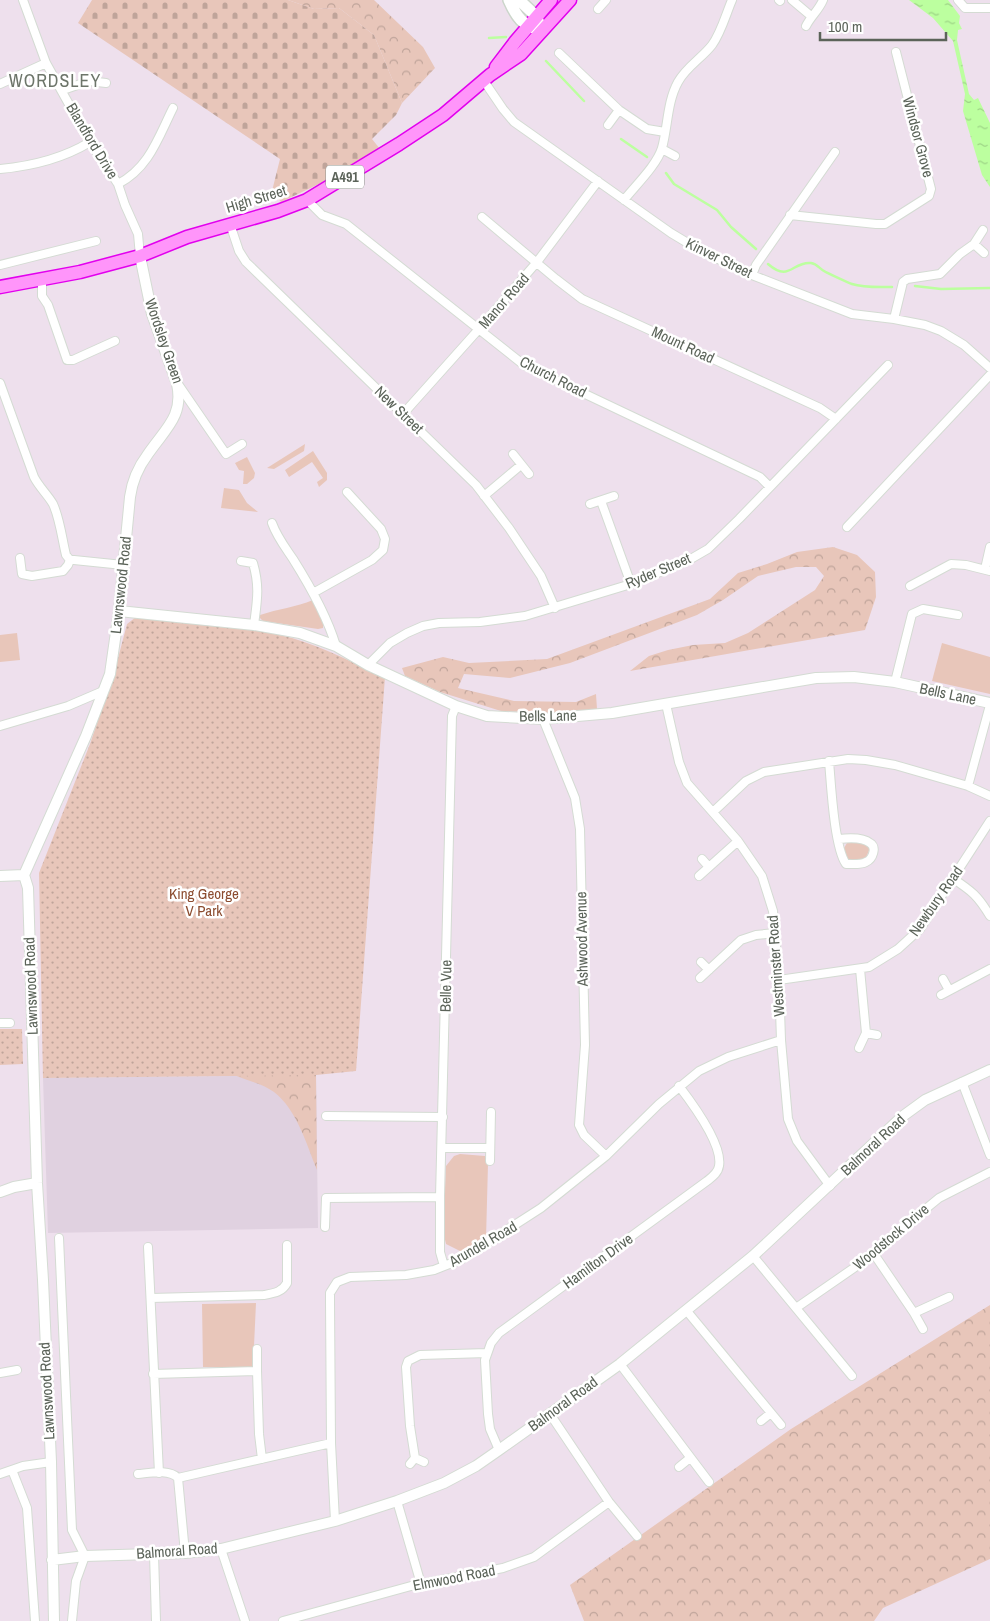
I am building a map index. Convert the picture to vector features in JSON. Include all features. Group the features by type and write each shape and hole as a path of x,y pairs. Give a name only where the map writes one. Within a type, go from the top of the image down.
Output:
{"highway":[{"name":"High Street","path":"487,78 551,0"},
{"name":"High Street","path":"0,287 42,280 140,256 187,237 307,200 428,125 487,78 521,54 570,0"}],"main road":[{"path":"509,0 520,19 528,27 542,31"},
{"path":"519,0 536,16 542,31"}],"street":[{"name":"Blandford Drive","path":"23,0 46,63 63,90 90,142 118,184 138,234 140,256"},
{"path":"598,9 606,0"},
{"path":"624,200 658,158 662,149 670,105 678,82 683,74 717,38 732,0"},
{"path":"792,0 811,16"},
{"path":"806,26 811,16 821,7 823,0"},
{"path":"958,0 965,8 990,8"},
{"path":"559,52 619,110 648,129 665,132"},
{"name":"Windsor Grove","path":"790,215 885,224 929,196 931,189 896,52"},
{"path":"0,84 46,63"},
{"path":"63,90 88,78 106,83"},
{"name":"Kinver Street","path":"487,78 503,109 514,122 686,242 752,275 852,314 894,319 925,325 941,331 964,345 990,368"},
{"path":"118,184 130,178 142,166 150,145 173,108"},
{"path":"608,125 619,110"},
{"path":"0,169 29,166 59,158 90,142"},
{"path":"662,149 675,156"},
{"path":"752,275 756,264 835,152"},
{"name":"Manor Road","path":"403,414 536,262 598,181"},
{"name":"Church Road","path":"307,200 322,215 346,224 524,365 760,477 770,486"},
{"name":"Mount Road","path":"482,217 582,298 820,408 836,419"},
{"name":"New Street","path":"230,224 239,251 246,262 476,485 509,528 541,576 555,608"},
{"path":"894,319 903,282 907,279 940,274 960,254 974,244 983,230"},
{"path":"0,265 96,241"},
{"path":"59,242 61,250"},
{"path":"974,244 984,253"},
{"name":"Wordsley Green","path":"140,256 152,314 177,384 226,454 242,444"},
{"path":"42,280 42,296 48,305 67,360 73,360 115,341"},
{"name":"Ryder Street","path":"368,665 390,643 406,633 423,626 439,622 509,619 555,608 631,584 676,566 708,549 888,365"},
{"path":"847,527 990,374"},
{"path":"0,383 34,478 56,511 66,555 70,560 123,565"},
{"name":"Lawnswood Road","path":"54,1621 51,1462 37,1183 28,888 24,875 104,691 113,658 130,497 134,480 147,455 174,418 179,406 180,395 177,384"},
{"path":"513,454 529,474"},
{"path":"484,496 521,465"},
{"path":"313,594 372,560 382,550 385,539 381,529 347,492"},
{"path":"590,504 614,496"},
{"path":"601,501 631,584"},
{"path":"272,523 276,535 293,558 313,594 332,632 336,646"},
{"path":"910,586 951,564 987,570 990,547"},
{"path":"20,558 22,574 32,576 63,572 70,560"},
{"path":"241,561 253,563 257,579 258,598 254,625"},
{"path":"895,682 912,614 923,609 958,615"},
{"name":"Bells Lane","path":"119,611 254,625 300,633 336,646 368,665 456,706 487,716 543,719 612,713 816,678 854,677 895,682 990,704"},
{"path":"0,726 60,708 104,691"},
{"name":"Westminster Road","path":"666,704 679,762 687,783 738,841 762,876 773,911 788,1119 797,1141 830,1186"},
{"path":"968,786 990,704"},
{"name":"Belle Vue","path":"444,1266 440,1252 440,1197 452,716 456,706"},
{"name":"Ashwood Avenue","path":"543,719 575,798 580,829 585,1045 580,1125 584,1135 606,1156"},
{"path":"713,812 746,781 764,772 848,759 895,765 968,786 990,796"},
{"path":"829,761 832,799 839,839 843,859 846,864 866,863 871,858 874,849 873,844 868,841 839,839"},
{"name":"Newbury Road","path":"779,980 869,967 898,949 920,929 990,821"},
{"path":"699,876 738,841"},
{"path":"702,858 709,867"},
{"path":"0,876 24,875"},
{"path":"952,878 974,893 990,916"},
{"path":"700,978 741,940 756,935 775,933"},
{"path":"701,962 709,970"},
{"path":"859,1048 866,1033 860,968"},
{"path":"941,996 990,969"},
{"path":"944,979 950,990"},
{"path":"0,1023 10,1023"},
{"path":"866,1033 877,1035"},
{"name":"Arundel Road","path":"335,1521 331,1443 330,1302 332,1287 344,1278 406,1276 434,1270 462,1259 541,1208 606,1156 679,1086 699,1071 728,1057 781,1040"},
{"name":"Balmoral Road","path":"52,1560 85,1556 185,1553 221,1549 335,1521 398,1501 444,1483 476,1466 620,1364 753,1256 903,1116 925,1100 990,1070"},
{"path":"962,1082 990,1155"},
{"name":"Hamilton Drive","path":"487,1353 499,1333 707,1181 717,1171 719,1157 716,1146 701,1118 679,1086"},
{"path":"490,1161 491,1112"},
{"path":"326,1116 443,1117"},
{"path":"442,1148 490,1148"},
{"name":"Woodstock Drive","path":"796,1308 874,1254 938,1198 990,1172"},
{"path":"0,1192 14,1187 37,1183"},
{"path":"325,1227 326,1198 440,1197"},
{"path":"59,1238 72,1530 85,1556 76,1582 72,1621"},
{"path":"151,1298 278,1292 285,1288 288,1283 287,1245"},
{"path":"148,1247 159,1473"},
{"path":"874,1254 923,1329"},
{"path":"753,1256 852,1376"},
{"path":"914,1314 949,1297"},
{"path":"686,1310 781,1425"},
{"path":"257,1349 256,1372 262,1459"},
{"path":"424,1462 413,1461 406,1367 408,1361 420,1355 487,1353 488,1414 490,1430 499,1450"},
{"path":"620,1364 709,1482"},
{"path":"0,1373 17,1370"},
{"path":"153,1374 256,1372"},
{"path":"762,1420 771,1413"},
{"path":"550,1414 610,1502 636,1536"},
{"path":"138,1474 159,1473 174,1475 178,1478 331,1443"},
{"path":"678,1467 690,1458"},
{"path":"0,1474 23,1466 51,1462"},
{"path":"12,1470 27,1508 35,1621"},
{"path":"178,1478 185,1553"},
{"path":"398,1501 421,1584"},
{"name":"Elmwood Road","path":"283,1621 421,1584 503,1568 534,1557 610,1502"},
{"path":"221,1549 244,1621"},
{"path":"154,1554 156,1621"}],"shaded area":[{"path":"316,1075 318,1228 48,1233 43,1078"}],"green space":[{"path":"92,0 288,0 314,9 339,8 374,35 402,103 396,115 372,139 380,149 321,183 281,202 272,191 280,159 78,23"},
{"path":"288,0 374,0 423,47 435,68 402,103 374,35 339,8 314,9"},
{"path":"305,444 304,451 274,469 267,468"},
{"path":"313,451 327,473 327,480 319,487 317,482 323,478 312,462 289,477 285,470"},
{"path":"247,457 255,473 254,478 247,484 243,484 244,471 239,470 235,463"},
{"path":"224,488 239,490 247,503 258,512 221,508"},
{"path":"833,547 857,555 875,572 876,597 865,630 630,671 649,656 693,645 725,643 748,633 815,590 824,576 816,567 796,567 758,576 697,615 570,663 510,678 464,674 458,688 514,701 576,702 596,694 597,709 550,713 501,711 440,692 405,676 402,668 443,657 469,663 547,659 710,599 738,573 797,552"},
{"path":"313,600 323,622 323,628 318,629 263,621 260,618 260,615"},
{"name":"King George V Park","path":"136,617 235,627 292,638 328,651 385,677 356,1071 316,1075 43,1078 39,873 90,744 116,666 127,624"},
{"path":"17,633 20,660 0,662 0,635"},
{"path":"942,643 990,657 990,694 932,681"},
{"path":"847,843 868,844 870,848 865,860 848,860 844,848"},
{"path":"0,1029 22,1029 23,1064 0,1065"},
{"path":"234,1075 316,1075 317,1170 295,1117 282,1099 265,1087"},
{"path":"460,1154 485,1156 488,1164 486,1239 462,1252 446,1244 443,1231 446,1166 454,1156"},
{"path":"256,1303 253,1367 203,1367 202,1304"},
{"path":"990,1305 990,1559 883,1608 874,1621 584,1621 570,1585 791,1429"}],"water":[{"path":"909,0 948,0 960,16 959,23 962,29 958,30 957,40 969,94 974,100 978,98 990,123 990,187 982,175 963,111 965,94 953,41 933,18"}],"waterway":[{"path":"489,38 506,37"},
{"path":"546,61 584,101"},
{"path":"621,139 647,157"},
{"path":"666,173 674,184 717,210 731,227 756,249"},
{"path":"768,264 781,272 786,272 799,265 811,263 852,284 867,287 892,287"},
{"path":"915,286 941,289 990,288"}],"district":[{"name":"WORDSLEY","path":"55,81"}]}
